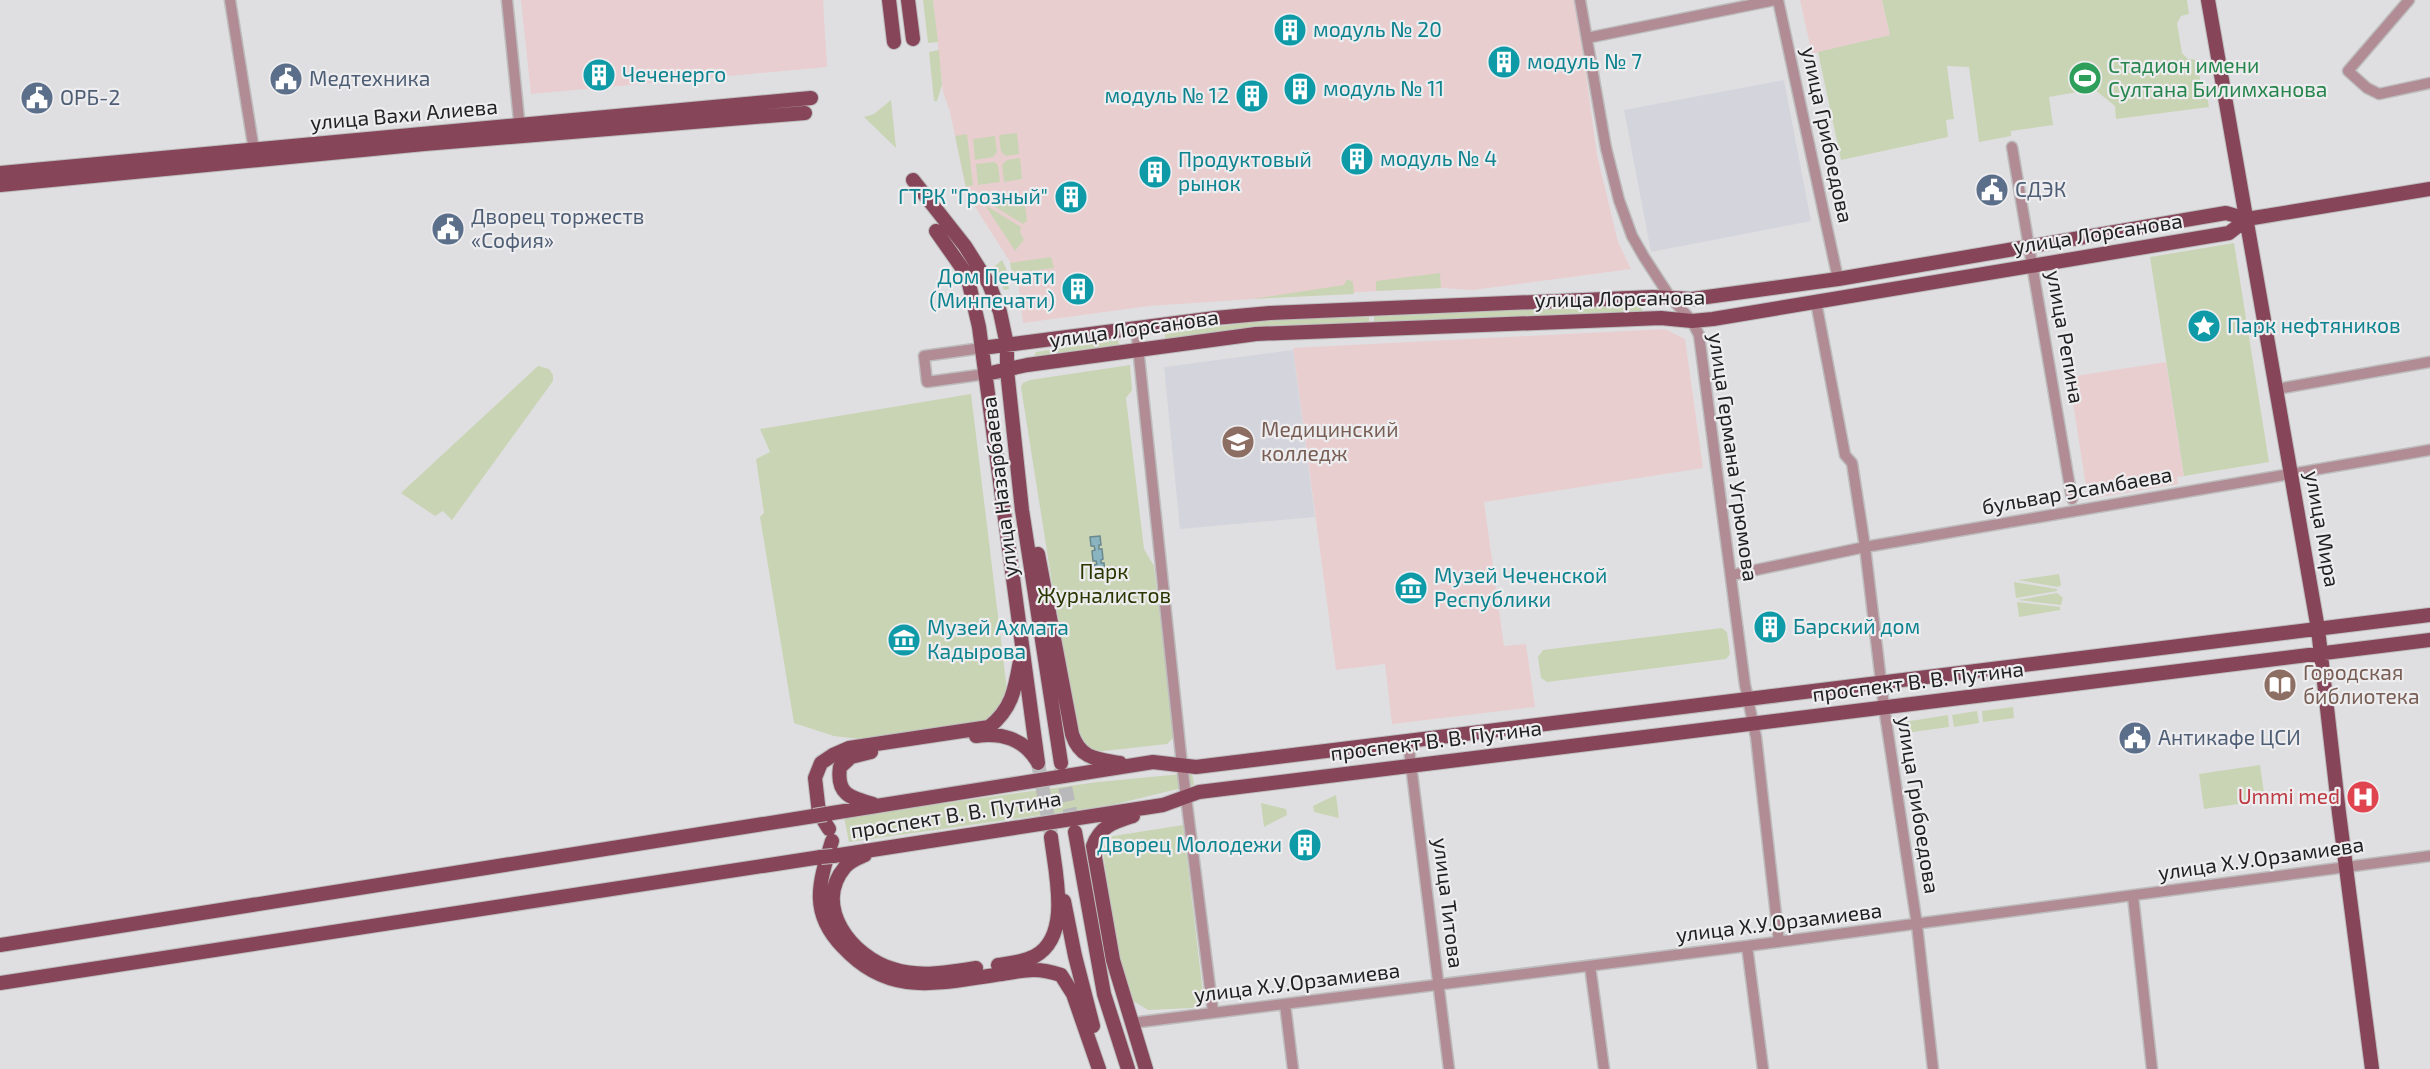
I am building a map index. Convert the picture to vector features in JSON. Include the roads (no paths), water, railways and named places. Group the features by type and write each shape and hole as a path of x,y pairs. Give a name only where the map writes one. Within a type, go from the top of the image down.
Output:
{"main road":[{"path":"908,0 913,39"},
{"name":"улица Мира","path":"2208,0 2319,629 2369,1069"},
{"path":"890,7 894,42"},
{"name":"улица Вахи Алиева","path":"0,185 811,98"},
{"name":"улица Вахи Алиева","path":"520,131 805,113"},
{"name":"улица Вахи Алиева","path":"0,173 255,156"},
{"path":"913,180 941,225"},
{"name":"улица Лорсанова","path":"982,348 1270,313 1670,297 1692,299 1838,279 2226,213 2247,219 2430,189"},
{"name":"улица Лорсанова","path":"986,374 1138,349 1280,333 1649,319 1692,321 2229,233 2247,219"},
{"name":"улица Назарбаева","path":"941,225 989,284 1000,312 1008,345 1007,370 1020,491 1061,763"},
{"name":"улица Назарбаева","path":"878,805 853,799 844,792 838,781 840,767 851,757 985,734 1020,741 1028,747 1038,763 982,348 967,275 941,225"},
{"path":"1020,491 1030,514 1072,734 1077,747 1089,756 1134,765"},
{"name":"проспект В. В. Путина","path":"2430,615 1196,767 1153,762 825,814 830,823 830,835 834,846 833,856 1163,805 1199,792 2430,640"},
{"path":"1022,650 1008,708 1001,718 989,727 849,747 821,763 815,778 819,813 830,835 819,891 820,904 823,918 830,932 850,955 884,977 914,984 936,984 1038,969 1061,975 1073,994 1099,1069"},
{"path":"1146,1069 1113,960 1093,846 1097,834 1103,828 1163,805"},
{"path":"0,945 825,814"},
{"path":"1075,832 1104,994 1128,1069"},
{"path":"874,849 846,865 835,882 831,901 836,917 857,949 893,969 923,975 1026,960 1046,948 1054,935 1059,912 1052,837 1075,956 1106,1069"},
{"path":"0,983 833,856"}],"street":[{"path":"230,0 255,156"},
{"path":"507,0 520,131"},
{"name":"улица Германа Угрюмова","path":"1580,0 1606,148 1619,200 1632,236 1670,297 1692,321 1699,335 1748,700 1756,737 1779,942"},
{"path":"1587,38 1777,0"},
{"name":"улица Грибоедова","path":"1777,0 1838,279"},
{"path":"2409,0 2348,71 2367,88 2379,93 2430,83"},
{"name":"улица Репина","path":"2012,147 2072,499"},
{"name":"улица Грибоедова","path":"1816,302 1845,455 1852,463 1865,548 1884,707 1917,924 1933,1069"},
{"path":"1136,328 1182,765 1213,1012"},
{"path":"982,348 924,356 927,382 986,374"},
{"path":"2277,389 2430,362"},
{"name":"бульвар Эсамбаева","path":"1732,574 1865,548 2430,450"},
{"name":"улица Титова","path":"1408,741 1449,1069"},
{"name":"улица Х.У.Орзамиева","path":"1132,1023 1439,986 2430,856"},
{"path":"2133,896 2152,1069"},
{"path":"1747,946 1763,1069"},
{"path":"1590,966 1604,1069"},
{"path":"1285,1004 1293,1069"}],"water":[{"path":"1100,536 1099,549 1102,549 1101,563 1104,563 1105,573 1095,574 1094,565 1097,564 1093,561 1092,551 1095,550 1094,546 1091,546 1090,537"}],"tunnel":[{"path":"1038,763 1051,834"},
{"path":"1061,767 1074,830"}],"place":[{"name":"модуль № 20","path":"1290,30"},
{"name":"модуль № 7","path":"1504,62"},
{"name":"Чеченерго","path":"599,75"},
{"name":"Стадион имени Султана Билимханова","path":"2085,78"},
{"name":"Медтехника","path":"286,79"},
{"name":"модуль № 11","path":"1300,89"},
{"name":"модуль № 12","path":"1252,96"},
{"name":"ОРБ-2","path":"37,98"},
{"name":"модуль № 4","path":"1357,159"},
{"name":"Продуктовый рынок","path":"1155,172"},
{"name":"СДЭК","path":"1992,190"},
{"name":"ГТРК \"Грозный\"","path":"1071,197"},
{"name":"Дворец торжеств «София»","path":"448,229"},
{"name":"Дом Печати (Минпечати)","path":"1078,289"},
{"name":"Парк нефтяников","path":"2204,326"},
{"name":"Медицинский колледж","path":"1238,442"},
{"name":"Музей Чеченской Республики","path":"1411,588"},
{"name":"Барский дом","path":"1770,627"},
{"name":"Музей Ахмата Кадырова","path":"904,640"},
{"name":"Городская библиотека","path":"2280,685"},
{"name":"Антикафе ЦСИ","path":"2135,738"},
{"name":"Ummi med","path":"2363,797"},
{"name":"Дворец Молодежи","path":"1305,845"}],"park label":[{"name":"Парк Журналистов","path":"1104,584"}]}
